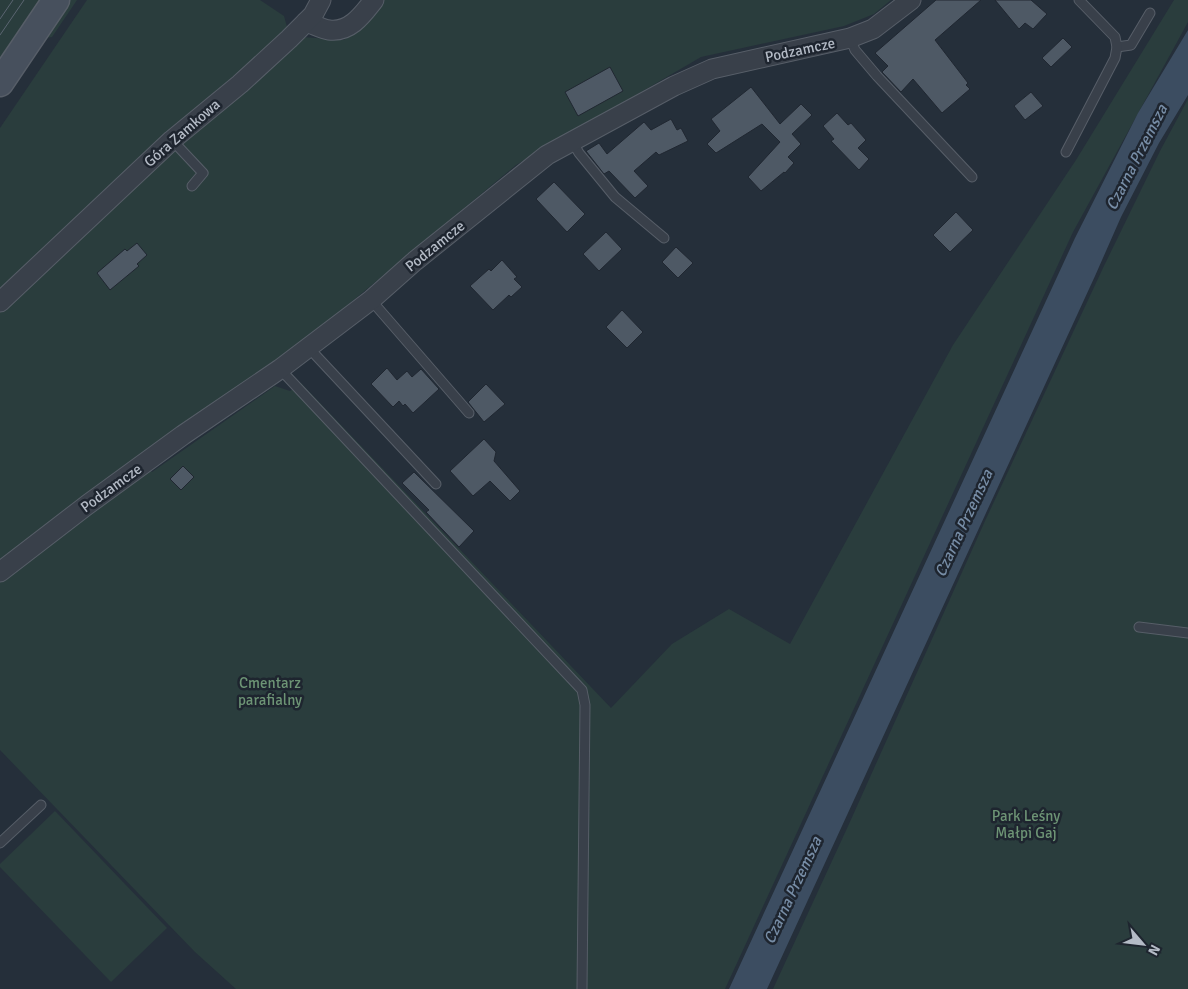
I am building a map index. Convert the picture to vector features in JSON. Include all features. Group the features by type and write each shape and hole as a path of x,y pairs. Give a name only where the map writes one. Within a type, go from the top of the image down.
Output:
{"main road":[{"path":"0,83 56,0"}],"street":[{"name":"Góra Zamkowa","path":"0,302 172,140 240,84 306,22 313,15 321,0"},
{"path":"306,22 330,30 348,28 360,18 374,0"},
{"name":"Podzamcze","path":"0,572 87,505 175,441 280,370 371,300 519,176 547,155 674,86 712,69 850,38 873,29 911,0"}],"lane":[{"path":"1066,152 1115,58 1117,47 1114,37 1079,0"},
{"path":"1117,47 1131,45 1150,13"},
{"path":"850,38 856,50 877,76 972,177"},
{"path":"172,140 203,174 192,186"},
{"path":"572,141 579,153 614,196 664,238"},
{"path":"371,300 469,413"},
{"path":"308,348 436,484"},
{"path":"280,370 582,690 585,705 582,989"},
{"path":"1139,627 1188,633"},
{"path":"0,843 41,805"}],"green space":[{"path":"0,0 45,0 0,66"},
{"path":"67,0 77,0 52,37 46,38 44,36"},
{"path":"87,0 260,0 284,16 287,27 271,44 0,288 0,128"},
{"path":"382,0 891,0 874,14 844,26 701,57 516,165 314,333 207,408 0,562 0,306 163,155 302,37 344,40"},
{"name":"Cmentarz parafialny","path":"1174,0 1188,0 1188,22 1073,232 725,989 236,989 195,952 0,750 0,579 148,468 152,472 275,386 290,391 301,383 611,708 672,644 729,609 790,644 953,345 1076,160"},
{"name":"Park Leśny Małpi Gaj","path":"1188,99 1188,989 773,989 985,521 1103,268 1160,151"},
{"path":"55,811 167,928 111,982 0,867 0,864"}],"water":[{"name":"Czarna Przemsza","path":"1188,30 1188,95 1159,143 1121,217 767,989 729,989 1075,238 1138,113"}],"building":[{"path":"936,0 981,0 935,40 968,83 966,85 970,89 942,113 913,79 901,92 882,72 888,66 875,53"},
{"path":"995,0 1031,0 1047,14 1033,29 1025,23 1019,29"},
{"path":"1063,38 1072,47 1051,67 1042,58"},
{"path":"610,67 623,91 578,116 565,92"},
{"path":"751,87 780,124 801,104 812,115 792,134 801,144 788,157 794,163 785,173 761,191 748,177 780,142 762,124 716,153 707,144 720,131 711,119"},
{"path":"1031,92 1043,106 1025,120 1014,106"},
{"path":"837,113 848,125 851,123 866,140 858,148 869,159 859,170 831,141 834,139 823,126"},
{"path":"671,119 677,130 681,128 688,141 659,155 656,152 634,171 648,186 635,198 609,171 604,174 586,151 599,143 607,154 644,122 651,130"},
{"path":"554,182 585,214 567,232 536,199"},
{"path":"956,212 973,230 950,252 933,235"},
{"path":"606,232 622,249 599,271 583,254"},
{"path":"137,243 147,255 137,264 139,266 110,290 97,273 125,249 127,251"},
{"path":"676,247 693,263 678,278 662,262"},
{"path":"502,260 517,277 514,279 522,287 511,297 509,295 493,310 470,286 489,269 491,271"},
{"path":"622,310 643,332 627,348 606,327"},
{"path":"387,368 397,380 407,371 412,377 421,369 439,389 413,413 405,404 403,406 399,401 393,407 371,384"},
{"path":"486,384 505,404 484,422 468,402"},
{"path":"484,439 496,452 494,461 520,491 510,501 490,481 473,496 450,471"},
{"path":"183,466 194,477 181,490 170,479"},
{"path":"414,472 474,531 459,547 426,512 429,510 402,483"}],"tram line":[{"path":"0,19 13,0"},
{"path":"0,35 24,0"}]}
